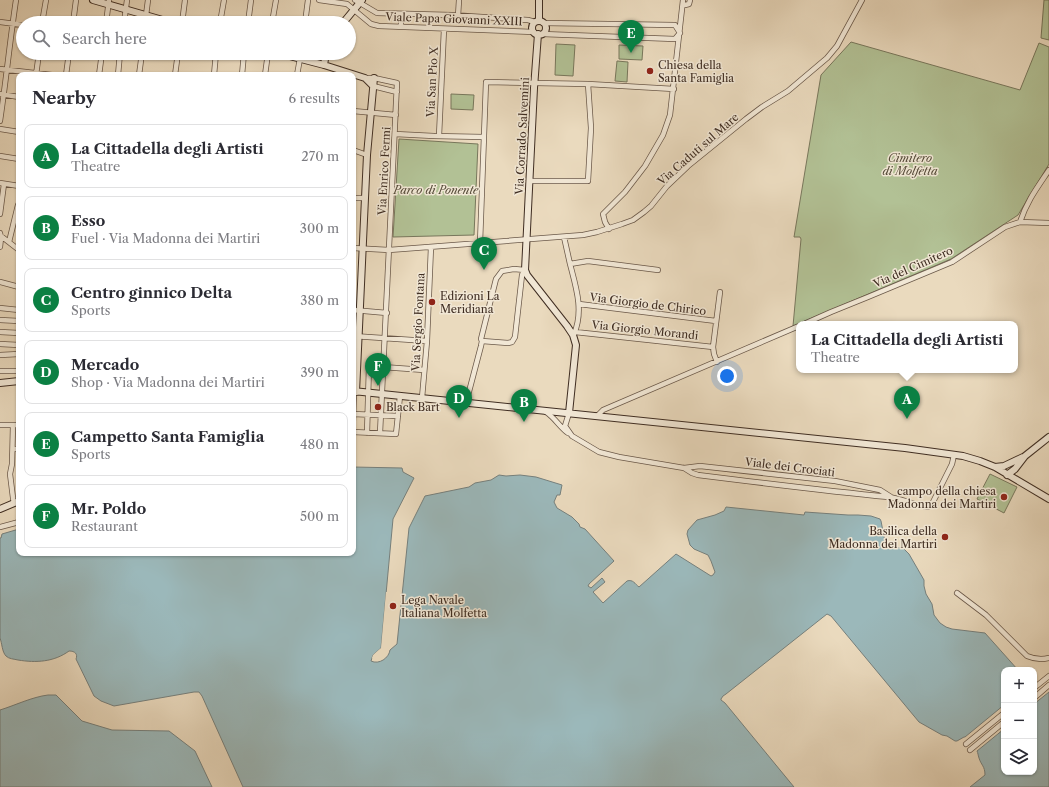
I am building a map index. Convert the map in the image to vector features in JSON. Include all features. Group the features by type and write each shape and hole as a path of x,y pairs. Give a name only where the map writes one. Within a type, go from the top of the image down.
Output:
{"main road":[{"path":"93,0 108,2 125,10 146,16"},
{"path":"538,34 544,32 546,28 539,22 539,0"},
{"path":"349,16 355,10 359,1"},
{"name":"Viale Papa Giovanni XXIII","path":"538,34 532,27 539,22"},
{"name":"Via Corrado Salvemini","path":"525,270 534,83 538,34"},
{"path":"311,60 346,72"},
{"path":"324,65 325,60"},
{"path":"356,75 365,78 373,86"},
{"path":"356,336 360,311 367,155 374,78"},
{"path":"525,270 527,275 574,333 576,345 570,413"},
{"path":"0,383 16,381"},
{"path":"356,392 466,402 905,448 954,455 976,459 994,467 1049,499"},
{"path":"1007,475 1008,468 1016,464 1049,438"},
{"path":"994,467 1016,464"},
{"path":"1016,464 1018,481"},
{"path":"0,509 16,502"}],"street":[{"path":"0,122 2,95 7,70 16,0"},
{"path":"43,16 46,0"},
{"path":"74,16 76,0"},
{"path":"125,16 127,0"},
{"path":"146,16 148,0"},
{"path":"183,16 185,0"},
{"path":"221,16 224,0"},
{"path":"249,16 251,0"},
{"path":"273,16 276,0"},
{"path":"306,16 308,0"},
{"name":"Viale Papa Giovanni XXIII","path":"319,0 345,3 374,25 538,34 674,39 680,33 675,25 539,22 458,16 377,13 370,10 359,1"},
{"path":"458,16 459,0"},
{"path":"609,228 605,222 603,214 625,192 645,166 663,135 670,115 685,2 689,4 690,0"},
{"name":"Via Caduti sul Mare","path":"356,248 389,250 564,237 588,234 633,220 651,206 667,186 688,166 746,119 788,91 822,63 838,46 862,0"},
{"path":"107,16 108,2"},
{"path":"401,14 401,27"},
{"path":"0,22 16,24"},
{"name":"Via San Pio X","path":"439,136 444,28"},
{"path":"36,72 37,60"},
{"path":"66,72 68,60"},
{"path":"99,72 101,60"},
{"path":"118,72 119,60"},
{"path":"139,72 141,60"},
{"path":"175,72 177,60"},
{"path":"214,72 215,60"},
{"path":"242,72 243,60"},
{"path":"265,72 267,60"},
{"path":"298,72 300,60"},
{"path":"0,69 22,72"},
{"path":"365,78 374,78"},
{"name":"Via Enrico Fermi","path":"374,78 397,83 380,433"},
{"path":"480,243 486,82 588,84 674,88"},
{"path":"530,181 588,181 591,128 588,84"},
{"path":"373,86 397,92"},
{"path":"2,95 16,97"},
{"path":"356,111 396,115"},
{"path":"0,129 16,132"},
{"path":"395,134 484,137"},
{"path":"356,151 367,155"},
{"path":"0,156 16,159"},
{"path":"1020,222 1024,209 1049,170"},
{"path":"0,214 2,184 16,186"},
{"path":"356,198 365,198"},
{"path":"9,242 16,215"},
{"name":"Via del Cimitero","path":"811,321 952,262 1005,227 1020,222 1049,223"},
{"path":"1,236 16,248"},
{"path":"0,246 1,236"},
{"path":"564,237 575,283 578,304 577,327 574,333"},
{"name":"Via Sergio Fontana","path":"422,398 431,247"},
{"path":"570,264 588,261 658,270"},
{"path":"466,402 482,341 480,339 496,279 502,271 514,269 525,270 522,275 515,337 512,342 482,341"},
{"path":"0,282 16,286"},
{"path":"717,362 713,347 720,292"},
{"name":"Via Giorgio de Chirico","path":"578,304 716,321"},
{"path":"0,308 16,310"},
{"path":"356,310 387,313"},
{"path":"0,320 16,321"},
{"path":"597,416 603,410 796,327"},
{"path":"0,332 16,333"},
{"name":"Via Giorgio Morandi","path":"574,333 713,347"},
{"path":"356,336 426,341"},
{"path":"0,344 16,345"},
{"path":"0,355 16,354"},
{"path":"367,433 369,366 424,370"},
{"path":"0,370 16,372"},
{"path":"356,432 396,434 400,396"},
{"name":"Viale dei Crociati","path":"546,411 553,416 562,429 599,452 619,457 684,468 700,466 834,481 880,490 891,497 919,506 928,507 932,504 952,464 954,455"},
{"path":"561,412 559,420 562,429"},
{"path":"570,413 565,426 572,436"},
{"path":"356,414 398,416"},
{"path":"0,425 13,425 13,450 10,474 16,498"},
{"name":"Viale dei Crociati","path":"684,468 698,476 840,491 878,497 891,497"},
{"path":"0,527 16,523"},
{"path":"957,593 995,624 1027,656 1044,660 1049,658"},
{"path":"1037,686 1049,676"},
{"path":"1037,695 1049,685"},
{"path":"966,744 1001,715"},
{"path":"970,750 1001,724"}],"green space":[{"path":"1044,0 1049,0 1049,40 1041,38"},
{"name":"Cimitero di Molfetta","path":"851,42 1020,90 1039,43 1049,47 1049,164 1018,215 951,259 805,321 796,321 796,325 793,326 801,239 800,237 794,237 821,75"},
{"path":"556,44 575,45 573,76 555,75"},
{"path":"619,45 643,46 642,60 619,59"},
{"path":"617,61 628,62 627,82 615,81"},
{"path":"451,94 474,95 473,110 451,109"},
{"name":"Parco di Ponente","path":"399,139 478,144 474,235 393,237"},
{"path":"990,474 1017,487 1004,513 977,499"}],"water":[{"path":"356,467 402,468 403,472 414,478 393,519 381,648 373,655 371,661 377,662 386,658 390,650 397,644 409,528 425,496 469,487 475,483 491,480 499,475 536,477 562,485 560,495 557,495 554,502 557,508 572,517 580,527 585,529 614,561 588,586 591,588 602,578 605,582 593,592 603,603 627,581 632,581 639,587 676,554 711,576 713,575 715,572 708,555 694,549 690,545 687,534 688,530 697,520 724,511 726,507 804,515 805,512 871,516 880,519 881,521 886,547 903,548 909,554 924,580 926,594 932,604 934,615 940,623 952,629 985,633 1015,667 1001,667 1001,707 965,737 955,741 919,722 831,616 827,614 721,699 794,787 243,787 199,692 114,706 101,701 94,696 74,652 69,651 63,655 45,661 25,661 7,657 3,650 0,638 2,534 16,530 16,556 356,556"},
{"path":"1049,692 1049,787 970,787 985,775 977,751 1001,731 1001,775 1037,775 1037,702"},
{"path":"48,695 56,695 82,721 112,730 169,731 195,751 212,787 0,787 0,710 30,699"}],"pier":[{"path":"386,592 388,592 383,649 374,656 374,660 372,658 373,655 381,648"}],"place":[{"name":"Campetto Santa Famiglia","path":"631,53"},
{"name":"Chiesa della Santa Famiglia","path":"650,71"},
{"name":"Centro ginnico Delta","path":"484,270"},
{"name":"Edizioni La Meridiana","path":"432,302"},
{"name":"Mr. Poldo","path":"378,386"},
{"name":"Black Bart","path":"378,407"},
{"name":"Mercado","path":"459,418"},
{"name":"La Cittadella degli Artisti","path":"907,419"},
{"name":"Esso","path":"524,422"},
{"name":"campo della chiesa Madonna dei Martiri","path":"1004,497"},
{"name":"Basilica della Madonna dei Martiri","path":"945,537"},
{"name":"Lega Navale Italiana Molfetta","path":"393,606"}]}
